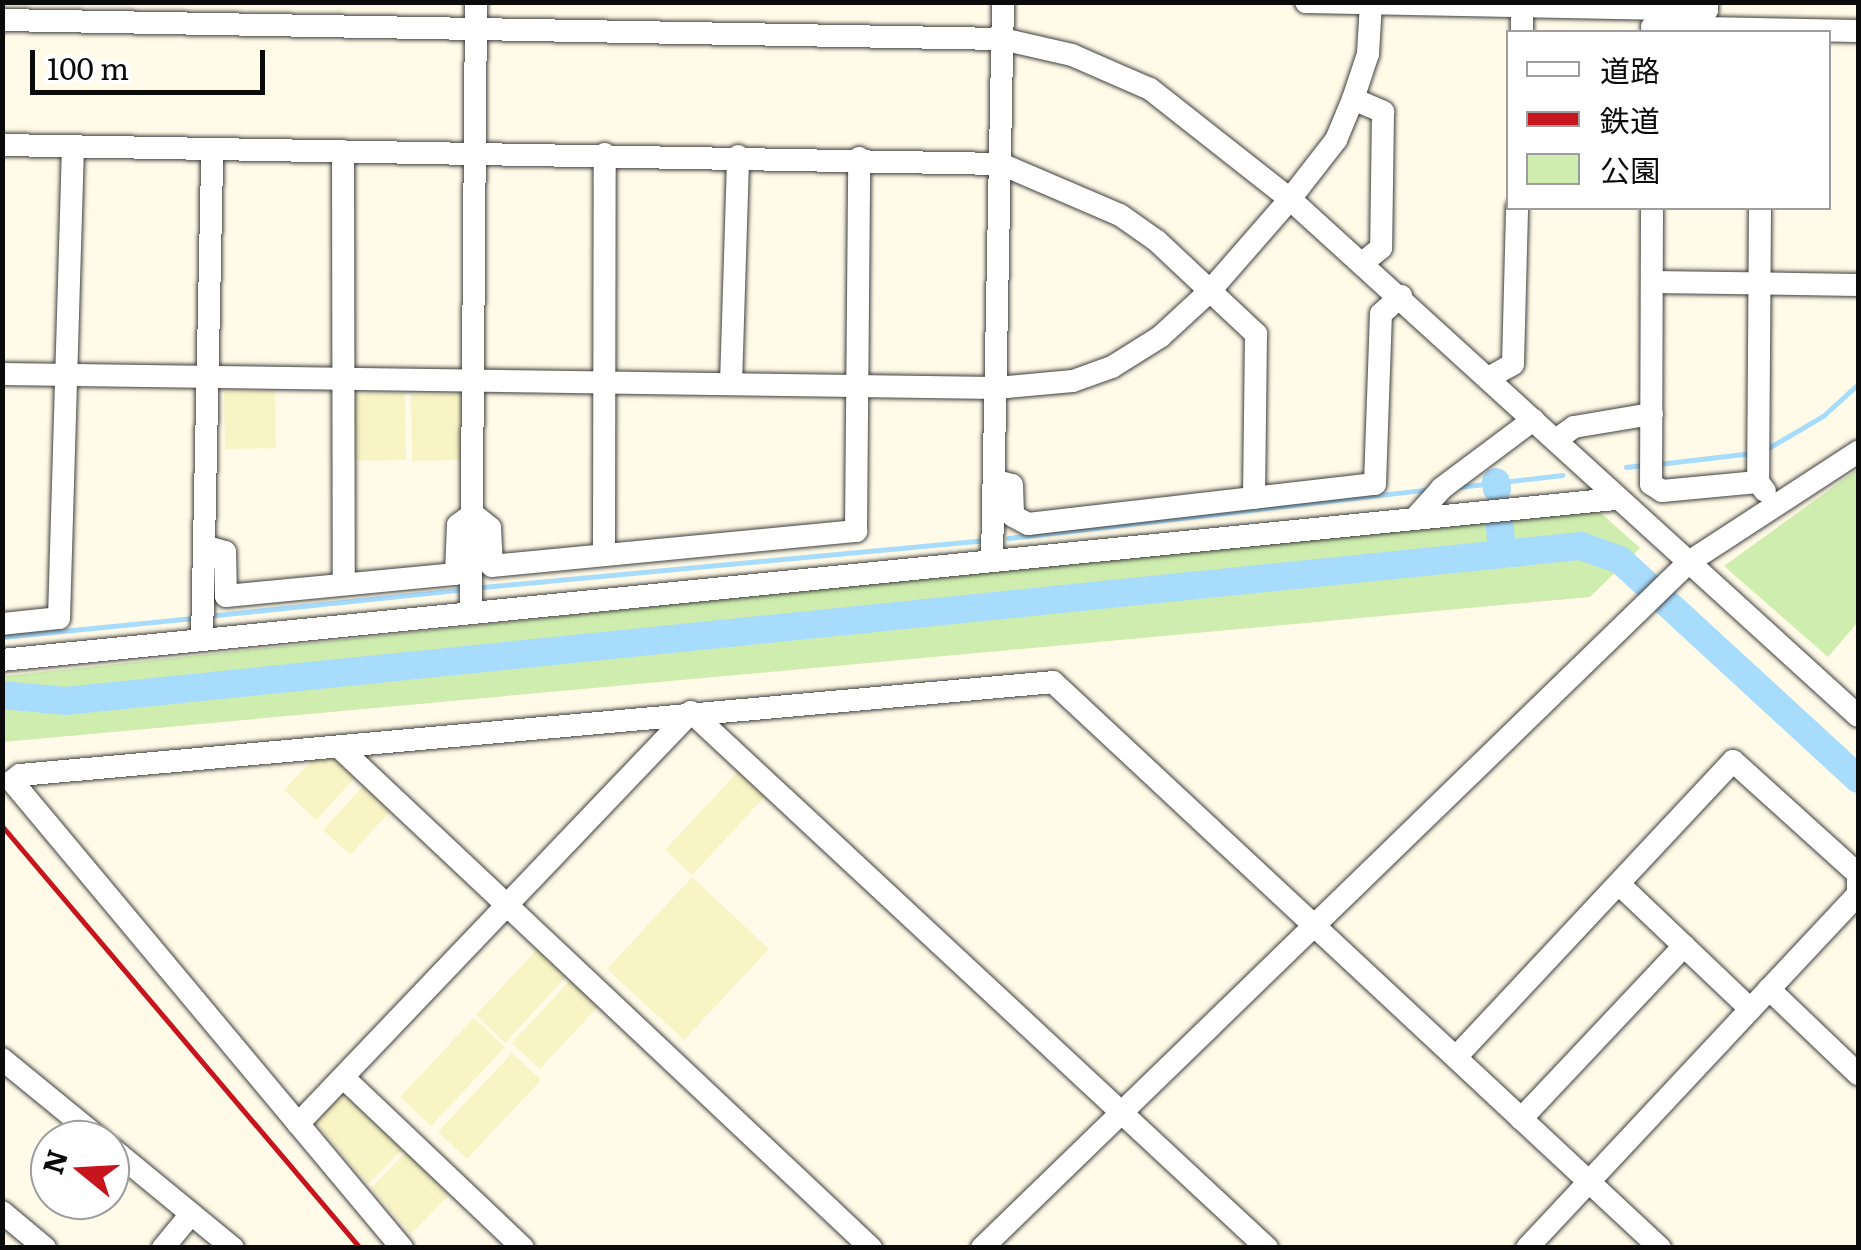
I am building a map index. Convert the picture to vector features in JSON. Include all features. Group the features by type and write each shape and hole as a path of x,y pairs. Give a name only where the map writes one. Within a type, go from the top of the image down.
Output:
{"street":[{"path":"471,612 473,514 468,380 476,152 476,2"},
{"path":"992,560 1002,2"},
{"path":"1306,2 1536,4 1652,22 1750,30"},
{"path":"1652,22 1706,10 1707,2"},
{"path":"2,374 996,388 1073,381 1112,367 1160,337 1209,292 1290,199 1336,140 1354,99 1368,54 1371,3"},
{"path":"1523,30 1536,4"},
{"path":"2,20 1002,39 1072,55 1150,89 1290,199 1490,377 1681,569 1858,716"},
{"path":"1831,31 1858,31"},
{"path":"1354,99 1383,112 1381,248 1364,262"},
{"path":"2,146 859,158 1001,164 1120,215 1256,334 1254,498"},
{"path":"2,624 59,618 73,148"},
{"path":"202,640 212,149"},
{"path":"343,151 339,378 344,582"},
{"path":"604,555 600,381 606,154"},
{"path":"731,384 738,156"},
{"path":"473,514 490,528 492,566 856,532 859,158"},
{"path":"1490,377 1513,364 1517,210"},
{"path":"1652,210 1651,484 1662,491 1758,482"},
{"path":"1760,210 1758,482 1777,504"},
{"path":"1652,282 1858,285"},
{"path":"996,481 1012,485 1013,516 1028,524 1376,484 1381,314 1402,296"},
{"path":"1556,440 1574,427 1652,414"},
{"path":"1416,517 1442,488 1533,420"},
{"path":"982,1248 1681,569 1858,452"},
{"path":"2,660 1614,498"},
{"path":"204,546 226,552 226,596 456,574 458,525 473,514"},
{"path":"402,1248 12,781 20,775 1053,682 1318,923 1660,1248"},
{"path":"298,1124 510,908 691,712"},
{"path":"691,712 1267,1248"},
{"path":"339,748 871,1248"},
{"path":"1457,1056 1734,762 1858,874 1858,893 1527,1248"},
{"path":"1620,885 1750,1009"},
{"path":"1521,1119 1684,946"},
{"path":"1769,989 1858,1074"},
{"path":"4,1062 76,1120"},
{"path":"345,1078 523,1248"},
{"path":"130,1164 233,1248"},
{"path":"2,1212 45,1248"},
{"path":"163,1248 191,1214"}],"shaded area":[{"path":"275,391 276,448 225,449 224,392"},
{"path":"405,393 406,460 353,461 352,394"},
{"path":"411,394 463,394 463,460 412,461"},
{"path":"328,743 359,773 316,820 284,790"},
{"path":"745,764 772,789 692,875 665,850"},
{"path":"369,780 396,805 350,855 323,830"},
{"path":"692,877 769,949 684,1040 607,969"},
{"path":"542,944 571,971 505,1043 476,1015"},
{"path":"576,974 604,1000 540,1069 512,1043"},
{"path":"474,1018 505,1047 431,1126 400,1097"},
{"path":"512,1053 541,1080 467,1159 438,1132"},
{"path":"348,1086 407,1145 368,1184 314,1121"},
{"path":"410,1148 453,1191 411,1234 371,1188"}],"green space":[{"path":"1858,469 1858,622 1828,657 1724,566"},
{"path":"1593,506 1640,548 1590,597 3,742 3,676"}],"waterway":[{"path":"1763,451 1823,416 1858,384"},
{"path":"1658,464 1752,453"},
{"path":"1626,467 1643,465"},
{"path":"1458,487 1562,475"},
{"path":"1496,482 1497,489"},
{"path":"1008,538 1426,490"},
{"path":"1499,517 1502,553"},
{"path":"483,587 987,540"},
{"path":"2,695 65,701 1581,546 1620,560 1858,779"},
{"path":"216,615 457,590"},
{"path":"2,637 193,618"}],"railway":[{"path":"2,826 360,1248"}]}
